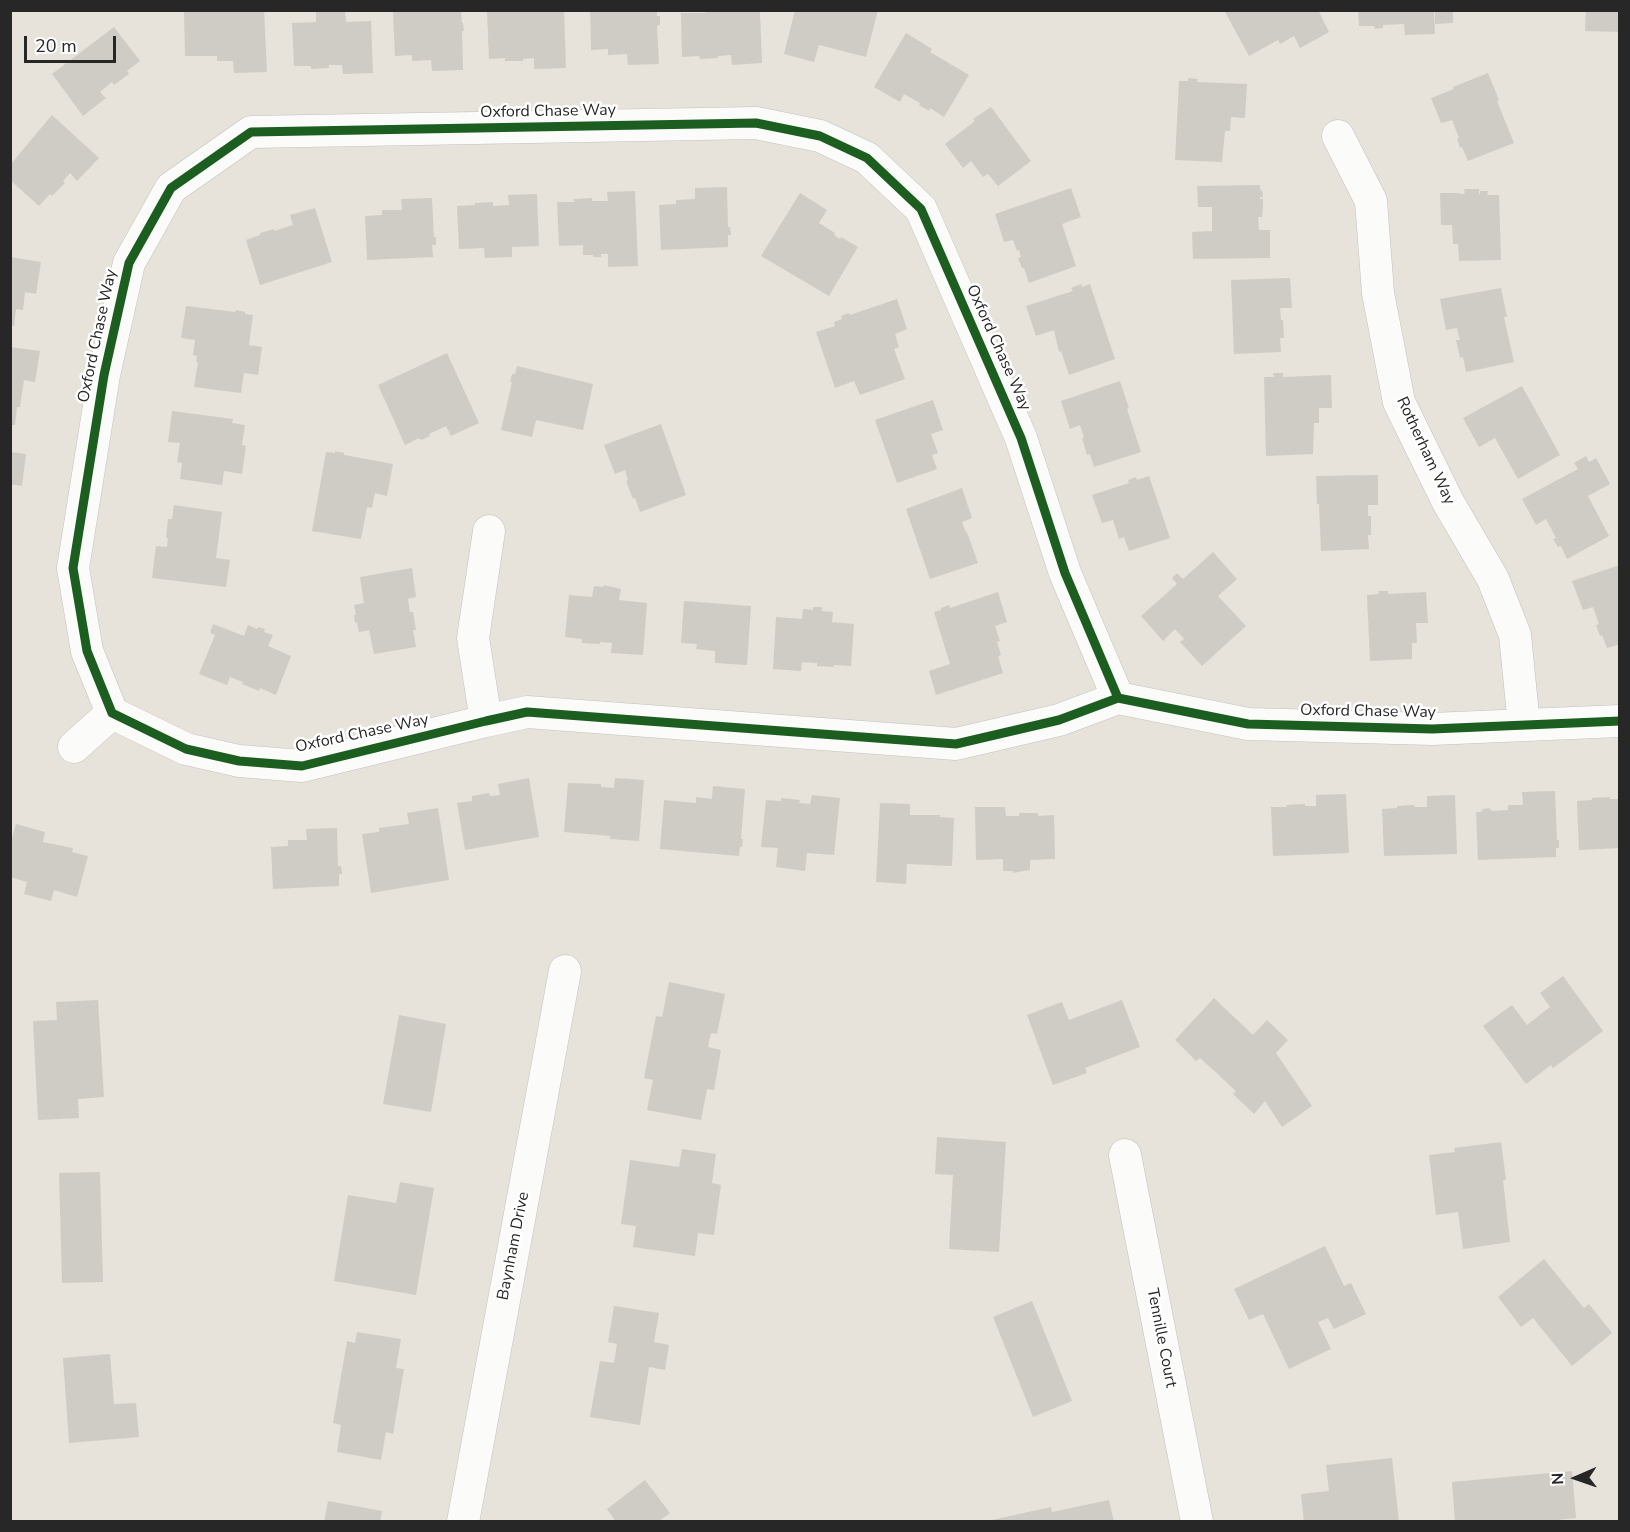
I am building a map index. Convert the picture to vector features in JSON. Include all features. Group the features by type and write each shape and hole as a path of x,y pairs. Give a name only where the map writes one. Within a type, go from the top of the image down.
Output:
{"street":[{"name":"Oxford Chase Way","path":"1118,698 1065,573 1021,438 921,209 867,158 820,136 756,123 251,132 171,188 129,263 104,375 73,568 87,651 112,713 186,749 239,761 302,766 527,712 956,744 1059,720 1118,698 1248,724 1432,729 1620,721"},
{"name":"Rotherham Way","path":"1338,136 1371,201 1378,293 1399,402 1448,502 1493,579 1512,626 1515,635 1524,725"},
{"path":"486,721 473,638 489,531"},
{"path":"74,747 112,713"},
{"name":"Baynham Drive","path":"463,1521 565,971"},
{"name":"Tennille Court","path":"1125,1155 1197,1521"}],"building":[{"path":"184,10 264,10 267,72 234,73 233,61 217,61 217,56 185,56"},
{"path":"345,10 346,22 371,21 373,73 343,74 342,65 311,69 311,66 294,66 292,23 316,22 316,11"},
{"path":"461,10 464,31 462,31 463,70 432,71 431,60 412,61 412,55 395,56 393,12"},
{"path":"487,10 564,10 566,68 534,69 534,58 523,59 523,61 505,61 505,58 489,59"},
{"path":"590,10 657,10 657,16 660,16 660,25 657,26 659,64 628,65 627,54 608,55 608,49 591,50"},
{"path":"705,10 760,12 762,63 732,65 731,55 700,59 699,56 682,57 681,13 706,13"},
{"path":"795,10 878,10 866,57 819,45 814,62 784,54"},
{"path":"1224,10 1318,10 1329,32 1300,48 1294,36 1280,44 1278,40 1249,56"},
{"path":"1358,10 1434,10 1435,34 1405,35 1404,24 1383,25 1383,28 1375,29 1374,26 1359,26"},
{"path":"1435,10 1453,10 1453,23 1435,24"},
{"path":"1586,10 1620,10 1620,32 1585,31"},
{"path":"114,27 140,61 127,71 129,74 114,85 112,82 100,92 106,98 83,116 52,74"},
{"path":"906,33 932,49 930,52 969,75 944,117 930,108 929,111 904,94 900,102 874,87"},
{"path":"1488,73 1514,143 1468,161 1462,147 1460,148 1452,120 1441,123 1431,98"},
{"path":"1188,78 1198,79 1197,82 1247,84 1245,118 1231,117 1230,131 1225,131 1222,162 1175,160 1179,81 1188,81"},
{"path":"991,107 1031,161 998,186 988,174 983,177 971,161 963,168 945,144 975,121 973,119"},
{"path":"52,115 99,158 77,181 70,173 63,181 65,183 39,206 10,180 10,165"},
{"path":"1260,185 1263,197 1260,199 1263,199 1263,205 1262,217 1258,217 1259,230 1270,230 1270,258 1193,259 1192,232 1212,231 1212,207 1198,207 1197,186"},
{"path":"727,187 728,227 730,227 731,235 728,235 728,247 661,250 659,205 676,204 676,200 695,199 695,188"},
{"path":"1071,188 1081,217 1062,224 1076,266 1029,283 1018,258 1021,257 1019,250 1017,251 1013,240 1004,242 995,214"},
{"path":"1464,189 1479,189 1479,194 1480,191 1488,191 1487,195 1499,195 1501,260 1459,261 1458,244 1453,244 1452,225 1441,225 1440,193 1465,194"},
{"path":"635,191 638,266 608,267 608,254 593,257 593,255 583,255 583,245 559,246 557,202 574,202 574,199 592,198 592,201 608,201 607,192"},
{"path":"800,193 827,210 819,223 840,239 841,237 858,247 829,296 761,256"},
{"path":"537,194 539,246 512,247 512,257 485,258 484,248 459,249 457,206 493,202 493,206 509,205 508,195"},
{"path":"432,198 434,237 436,237 436,245 432,245 433,257 367,260 365,216 382,215 382,210 402,210 401,199"},
{"path":"315,208 332,262 260,285 246,240 260,233 293,225 290,215"},
{"path":"10,257 41,262 36,294 25,292 23,310 16,309 14,326 10,325"},
{"path":"1290,278 1292,308 1280,308 1284,338 1280,338 1281,352 1234,354 1231,280"},
{"path":"1081,284 1082,287 1090,284 1115,359 1069,375 1061,351 1059,352 1054,330 1036,336 1026,306 1073,291 1071,288"},
{"path":"1501,288 1507,317 1504,317 1514,362 1466,372 1456,340 1460,340 1457,328 1446,330 1440,299"},
{"path":"897,299 907,329 895,334 899,347 894,349 905,379 860,395 854,381 835,388 816,332 835,326 834,322 842,319 841,316"},
{"path":"186,306 235,312 236,310 253,315 249,345 262,347 258,375 244,373 241,393 194,387 198,362 196,362 197,356 193,355 195,340 181,338"},
{"path":"10,347 40,351 35,382 24,380 15,425 10,425"},
{"path":"447,353 479,423 451,436 446,426 429,434 430,436 421,440 419,438 405,445 378,385"},
{"path":"517,366 593,384 583,430 536,420 532,437 501,430 512,374 515,374"},
{"path":"1273,373 1283,373 1283,377 1331,375 1332,408 1319,408 1319,423 1314,423 1313,454 1266,456 1264,377 1274,377"},
{"path":"1120,381 1141,452 1094,467 1090,454 1087,455 1080,425 1070,429 1061,401"},
{"path":"1522,386 1560,455 1518,479 1495,438 1479,447 1463,418"},
{"path":"933,400 943,430 931,434 938,453 932,455 937,469 897,483 875,420"},
{"path":"172,411 233,419 232,423 245,425 242,445 246,446 242,474 224,471 222,485 180,479 182,463 177,462 180,443 168,442"},
{"path":"661,424 686,495 640,512 626,481 628,480 625,470 615,474 604,445"},
{"path":"335,451 344,453 344,455 393,464 387,496 375,493 372,508 367,507 361,539 312,531 326,452 335,453"},
{"path":"10,452 26,454 22,486 10,484"},
{"path":"1586,456 1589,462 1596,458 1610,484 1588,496 1609,536 1567,559 1561,546 1558,547 1553,539 1556,538 1546,519 1536,525 1522,499 1578,469 1574,463"},
{"path":"1378,475 1378,505 1368,505 1368,516 1371,516 1371,535 1368,535 1369,549 1321,551 1316,476"},
{"path":"1149,476 1170,538 1129,551 1124,537 1119,539 1113,520 1102,523 1092,495 1129,483 1128,480 1136,477 1137,480"},
{"path":"962,488 972,518 962,522 978,563 930,579 906,509"},
{"path":"174,505 222,512 216,558 230,560 226,587 152,578 156,546 167,547 168,519 172,519"},
{"path":"1213,552 1237,579 1218,596 1246,626 1202,666 1180,642 1184,639 1175,629 1163,641 1141,616 1177,584 1172,578 1177,573 1183,579"},
{"path":"1620,565 1620,644 1607,648 1596,625 1599,624 1593,607 1583,610 1572,581"},
{"path":"412,568 416,597 408,599 416,630 413,630 416,647 374,654 369,630 359,632 357,622 355,623 354,605 364,603 360,577"},
{"path":"604,585 621,589 619,600 647,603 643,655 611,653 612,643 582,643 582,639 565,637 569,595 592,597 594,586 603,587"},
{"path":"1378,591 1388,591 1388,594 1426,592 1428,623 1416,623 1417,643 1412,643 1412,659 1370,661 1367,595 1379,594"},
{"path":"998,592 1007,622 995,626 1000,641 997,642 1001,655 998,656 1003,673 936,695 929,671 950,664 934,612 949,605 950,608"},
{"path":"684,601 751,606 747,665 715,663 715,651 696,649 697,644 681,643"},
{"path":"813,607 822,607 822,611 833,612 832,622 854,624 851,666 817,666 817,663 802,662 801,671 773,669 776,617 802,619 803,609 813,610"},
{"path":"213,624 244,636 248,625 257,629 258,627 265,629 264,632 273,635 268,646 291,656 276,695 260,688 259,691 230,677 227,685 199,674 215,635 210,633"},
{"path":"529,778 539,837 465,850 457,803 472,801 472,796 489,793 490,796 500,795 498,784"},
{"path":"615,778 644,780 639,841 564,832 568,783 601,784 601,787 614,788"},
{"path":"713,786 745,789 741,839 743,839 739,856 660,849 664,800 696,803 696,797 712,799"},
{"path":"1555,791 1557,840 1559,840 1556,857 1478,860 1476,812 1489,808 1492,811 1508,810 1508,805 1523,805 1522,792"},
{"path":"1346,794 1349,853 1273,856 1271,807 1305,804 1305,806 1316,806 1316,795"},
{"path":"812,795 840,798 834,855 807,853 805,871 776,867 778,848 761,847 766,800 781,801 781,798 800,800 799,803 810,804"},
{"path":"1455,795 1457,854 1384,856 1382,809 1414,805 1414,807 1427,807 1427,796"},
{"path":"1610,797 1610,799 1620,799 1620,848 1579,850 1577,801"},
{"path":"880,803 910,804 910,815 940,815 940,817 954,818 952,866 907,864 906,884 876,882"},
{"path":"975,807 1005,807 1006,816 1019,816 1019,813 1038,813 1038,816 1054,815 1055,859 1030,860 1030,870 1013,873 1013,871 1003,871 1003,859 976,860"},
{"path":"438,808 449,880 371,893 362,834 379,832 379,828 409,824 407,813"},
{"path":"16,824 45,832 43,842 73,848 72,852 88,856 77,897 54,890 51,901 24,894 27,882 10,877 10,845"},
{"path":"337,828 338,866 341,866 342,874 339,874 339,886 273,889 271,847 288,846 288,840 307,840 306,829"},
{"path":"1563,976 1603,1031 1553,1068 1551,1065 1526,1084 1483,1026 1512,1005 1527,1025 1550,1007 1540,993"},
{"path":"669,982 725,994 717,1034 711,1033 708,1047 721,1050 714,1090 707,1089 701,1120 647,1110 653,1080 644,1078 656,1016 662,1017"},
{"path":"1214,998 1253,1035 1267,1020 1288,1040 1276,1053 1312,1106 1282,1127 1265,1101 1254,1114 1233,1094 1236,1091 1200,1058 1196,1061 1175,1040"},
{"path":"98,1000 104,1097 78,1099 79,1118 38,1120 33,1021 57,1020 56,1002"},
{"path":"1122,1000 1140,1047 1085,1068 1087,1073 1053,1085 1027,1015 1062,1002 1069,1020"},
{"path":"399,1015 446,1024 431,1112 383,1104"},
{"path":"937,1137 1006,1142 999,1252 949,1249 953,1175 935,1174"},
{"path":"1501,1142 1510,1242 1463,1249 1458,1212 1436,1215 1429,1155 1455,1152 1454,1148"},
{"path":"682,1149 716,1154 712,1183 721,1185 714,1235 698,1233 695,1256 633,1247 636,1226 621,1224 630,1160 679,1167"},
{"path":"100,1172 103,1282 62,1283 59,1173"},
{"path":"400,1182 434,1188 416,1295 334,1281 348,1195 396,1203"},
{"path":"1325,1246 1344,1286 1351,1283 1366,1314 1334,1329 1328,1318 1318,1322 1331,1349 1289,1369 1263,1314 1249,1320 1234,1289"},
{"path":"1544,1259 1584,1308 1589,1304 1612,1333 1572,1366 1533,1318 1521,1327 1498,1297"},
{"path":"1032,1301 1072,1401 1033,1417 993,1317"},
{"path":"614,1306 659,1313 654,1342 669,1345 665,1370 649,1367 640,1425 590,1417 600,1361 614,1363 617,1344 608,1342"},
{"path":"357,1332 401,1339 396,1368 404,1369 393,1434 386,1432 381,1460 337,1452 341,1425 333,1423 347,1341 355,1343"},
{"path":"110,1354 114,1404 136,1403 139,1437 69,1443 63,1358"},
{"path":"1392,1458 1399,1522 1304,1522 1301,1494 1329,1491 1326,1465"},
{"path":"1572,1471 1576,1518 1537,1522 1455,1522 1452,1482"},
{"path":"645,1480 670,1513 658,1522 616,1522 607,1509"},
{"path":"1109,1500 1114,1522 992,1522 992,1520 1051,1507 1052,1512"},
{"path":"328,1501 382,1511 380,1522 324,1522"}],"cycle path":[{"path":"1118,698 1065,573 1021,438 921,209 867,158 820,136 756,123 251,132 171,188 129,263 104,375 73,568 87,651 112,713 186,749 239,761 302,766 527,712 956,744 1059,720 1118,698 1248,724 1432,729 1620,721"}]}
